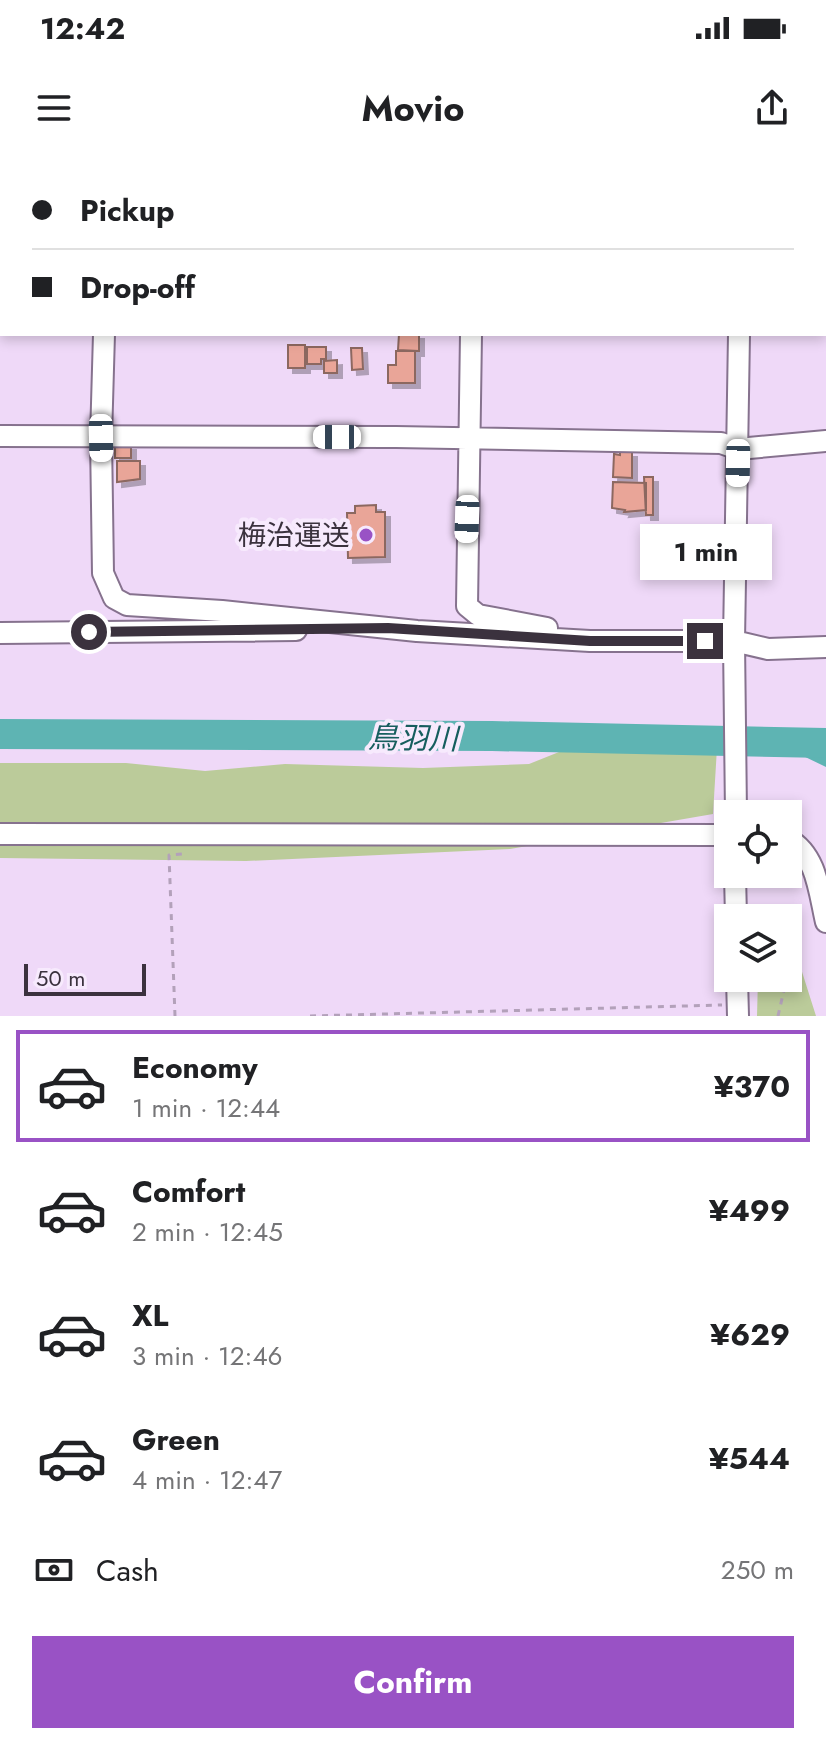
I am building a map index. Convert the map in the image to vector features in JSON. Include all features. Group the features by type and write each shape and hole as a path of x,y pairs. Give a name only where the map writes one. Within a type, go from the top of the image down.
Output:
{"street":[{"path":"104,336 101,438 103,573 114,598 127,605 388,628 590,641 768,649 826,647"},
{"path":"471,336 467,606 478,615 558,630 590,641"},
{"path":"736,800 734,648 739,336"},
{"path":"0,436 470,438 721,443 738,449 826,441"},
{"path":"0,633 388,628"},
{"path":"0,834 714,835"},
{"path":"802,850 810,859 826,922"},
{"path":"737,992 738,1012"}],"path":[{"path":"175,1016 169,855 184,854"},
{"path":"778,1016 784,992"},
{"path":"310,1016 720,1005 738,1012"}],"shaded area":[{"path":"826,738 826,767 797,753 764,747"},
{"path":"717,748 713,814 510,849 246,861 0,858 0,763 126,763 205,771 285,764 423,768 529,764 564,750"},
{"path":"802,972 816,1016 757,1016 758,992 802,992"}],"building":[{"path":"399,336 419,336 419,351 398,350"},
{"path":"288,345 305,345 305,368 288,368"},
{"path":"307,347 326,347 326,359 321,359 321,364 307,364"},
{"path":"351,348 362,348 363,369 352,370"},
{"path":"396,351 415,351 415,383 388,383 388,365 396,365"},
{"path":"337,360 337,373 324,373 324,361"},
{"path":"115,445 131,445 131,458 115,458"},
{"path":"620,452 632,452 632,478 613,477 614,454 620,455"},
{"path":"117,461 140,461 140,479 117,482"},
{"path":"644,477 653,477 653,515 646,515"},
{"path":"613,482 646,483 646,510 624,512 612,508"},
{"name":"梅治運送","path":"376,505 376,512 385,512 385,557 348,558 347,513 355,513 355,506"}],"waterway":[{"name":"鳥羽川","path":"0,734 492,736 826,743"}],"place":[{"name":"梅治運送","path":"366,535"}],"route":[{"path":"89,632 388,628 590,641 705,641"}]}
